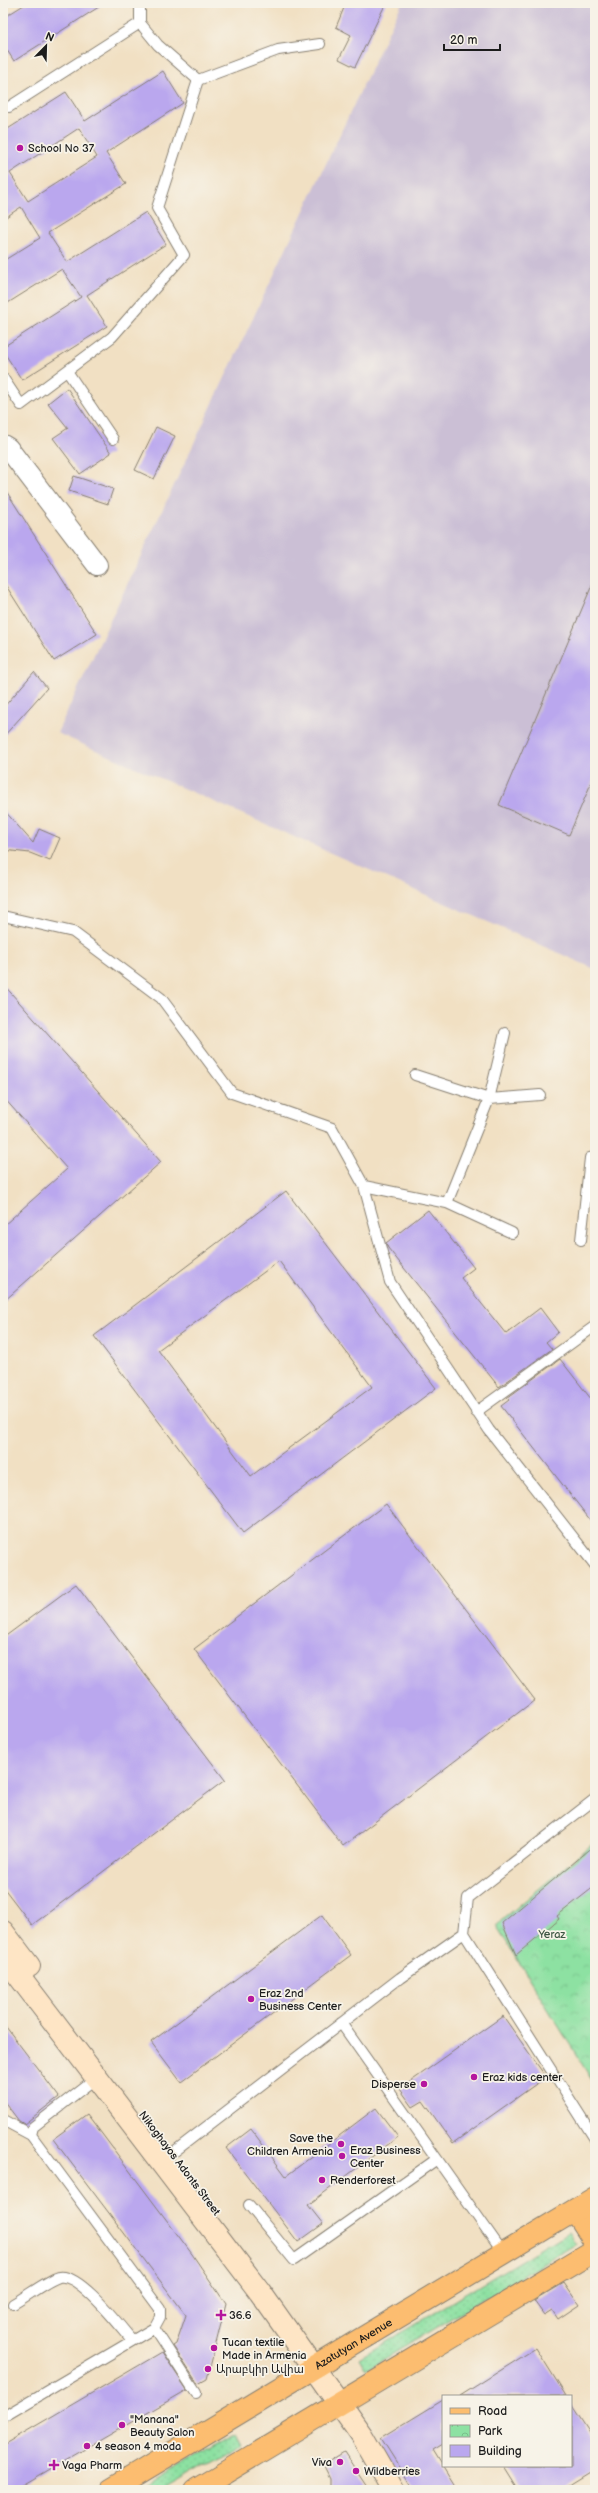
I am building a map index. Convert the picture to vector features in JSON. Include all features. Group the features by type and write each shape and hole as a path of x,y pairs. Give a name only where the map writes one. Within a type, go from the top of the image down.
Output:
{"main road":[{"name":"Azatutyan Avenue","path":"111,2490 595,2198"},
{"path":"575,2210 595,2242"},
{"path":"196,2490 595,2250"}],"street":[{"path":"3,445 8,448 97,565"},
{"name":"Nikoghayos Adonts Street","path":"3,1932 168,2157 302,2325 320,2364 344,2402 393,2490"},
{"name":"Nikoghayos Adonts Street","path":"3,1955 96,2078 168,2157"}],"lane":[{"path":"140,3 140,23 158,45 198,80"},
{"path":"3,98 6,108 140,23"},
{"path":"198,80 278,50 320,44"},
{"path":"3,378 21,404 112,337 184,255 157,208 198,80"},
{"path":"67,371 113,439"},
{"path":"3,916 73,932 161,998 232,1093 332,1128 364,1186 390,1282 476,1412 595,1565"},
{"path":"447,1203 489,1099 505,1033"},
{"path":"415,1075 489,1099 540,1095"},
{"path":"581,1240 590,1158 595,1157"},
{"path":"364,1186 447,1203 512,1233"},
{"path":"476,1412 595,1326"},
{"path":"595,1799 468,1898 464,1933 595,2139"},
{"path":"168,2157 341,2024 464,1933"},
{"path":"341,2024 504,2254"},
{"path":"31,2135 33,2128 96,2078"},
{"path":"3,2120 31,2135 160,2309 160,2317 154,2328 3,2417"},
{"path":"249,2205 294,2260 437,2159"},
{"path":"13,2304 60,2277 73,2279 85,2288 132,2340"},
{"path":"154,2328 196,2393"}],"shaded area":[{"path":"402,3 595,3 595,969 57,733"}],"green space":[{"name":"Yeraz","path":"595,1842 595,2085 496,1925"},
{"path":"568,2232 576,2244 366,2370 359,2358"},
{"path":"236,2433 242,2444 164,2490 139,2490"}],"building":[{"path":"27,3 105,3 14,61 3,44 3,18"},
{"path":"346,3 386,3 355,67 339,59 351,35 336,27"},
{"path":"163,71 183,103 106,153 126,184 48,233 67,262 146,212 166,244 87,295 107,326 22,380 3,351 3,347 81,297 62,269 3,306 3,261 40,238 21,207 3,219 3,132 66,92 85,121","holes":["79,128 97,157 28,201 10,173"]},
{"path":"67,388 111,453 80,474 53,438 68,428 48,403"},
{"path":"156,427 175,436 154,479 135,470"},
{"path":"74,476 113,489 108,504 69,491"},
{"path":"3,486 97,634 54,661 3,581"},
{"path":"595,578 595,774 569,835 499,805"},
{"path":"34,672 47,688 3,737 3,708"},
{"path":"3,809 33,843 39,829 60,838 50,861 30,853 3,850"},
{"path":"3,984 161,1162 3,1302 3,1226 67,1169 3,1097"},
{"path":"286,1191 436,1388 243,1533 94,1336","holes":["279,1261 372,1387 251,1476 158,1350"]},
{"path":"428,1210 474,1268 461,1278 506,1334 540,1308 558,1332 546,1342 552,1349 499,1387 388,1248 386,1243"},
{"path":"560,1359 595,1404 595,1526 501,1406 509,1400 507,1398"},
{"path":"386,1504 535,1700 343,1846 194,1649"},
{"path":"76,1584 225,1780 32,1925 3,1887 3,1638"},
{"path":"595,1845 595,1886 557,1916 559,1919 516,1955 502,1923"},
{"name":"Eraz 2nd Business Center","path":"322,1915 351,1955 181,2082 151,2042"},
{"path":"503,2016 546,2077 453,2143 423,2101 413,2107 400,2089"},
{"path":"3,2023 59,2097 24,2124 19,2121 3,2100"},
{"path":"376,2108 398,2137 308,2205 323,2224 298,2242 226,2148 251,2129 286,2176"},
{"path":"87,2114 192,2254 226,2304 207,2379 198,2384 173,2346 176,2344 186,2315 53,2139"},
{"path":"564,2283 579,2305 558,2319 552,2310 544,2315 534,2301"},
{"path":"536,2348 565,2395 462,2395"},
{"path":"162,2352 187,2390 14,2490 3,2490 3,2445"},
{"path":"442,2401 442,2446 433,2451 457,2490 414,2490 381,2438"},
{"path":"572,2406 595,2441 595,2469 561,2490 519,2490 505,2467 572,2467"},
{"path":"344,2452 369,2490 330,2490 330,2479 323,2465"}],"place":[{"name":"School No 37","path":"20,148"},
{"name":"Eraz 2nd Business Center","path":"251,1999"},
{"name":"Eraz kids center","path":"474,2077"},
{"name":"Disperse","path":"424,2084"},
{"name":"Save the Children Armenia","path":"341,2144"},
{"name":"Eraz Business Center","path":"342,2156"},
{"name":"Renderforest","path":"322,2180"},
{"name":"36.6","path":"221,2315"},
{"name":"Tucan textile Made in Armenia","path":"214,2348"},
{"name":"Արաբկիր Ավիա","path":"208,2369"},
{"name":"\"Manana\" Beauty Salon","path":"122,2425"},
{"name":"4 season 4 moda","path":"87,2446"},
{"name":"Viva","path":"340,2462"},
{"name":"Vaga Pharm","path":"54,2465"},
{"name":"Wildberries","path":"356,2471"}]}
